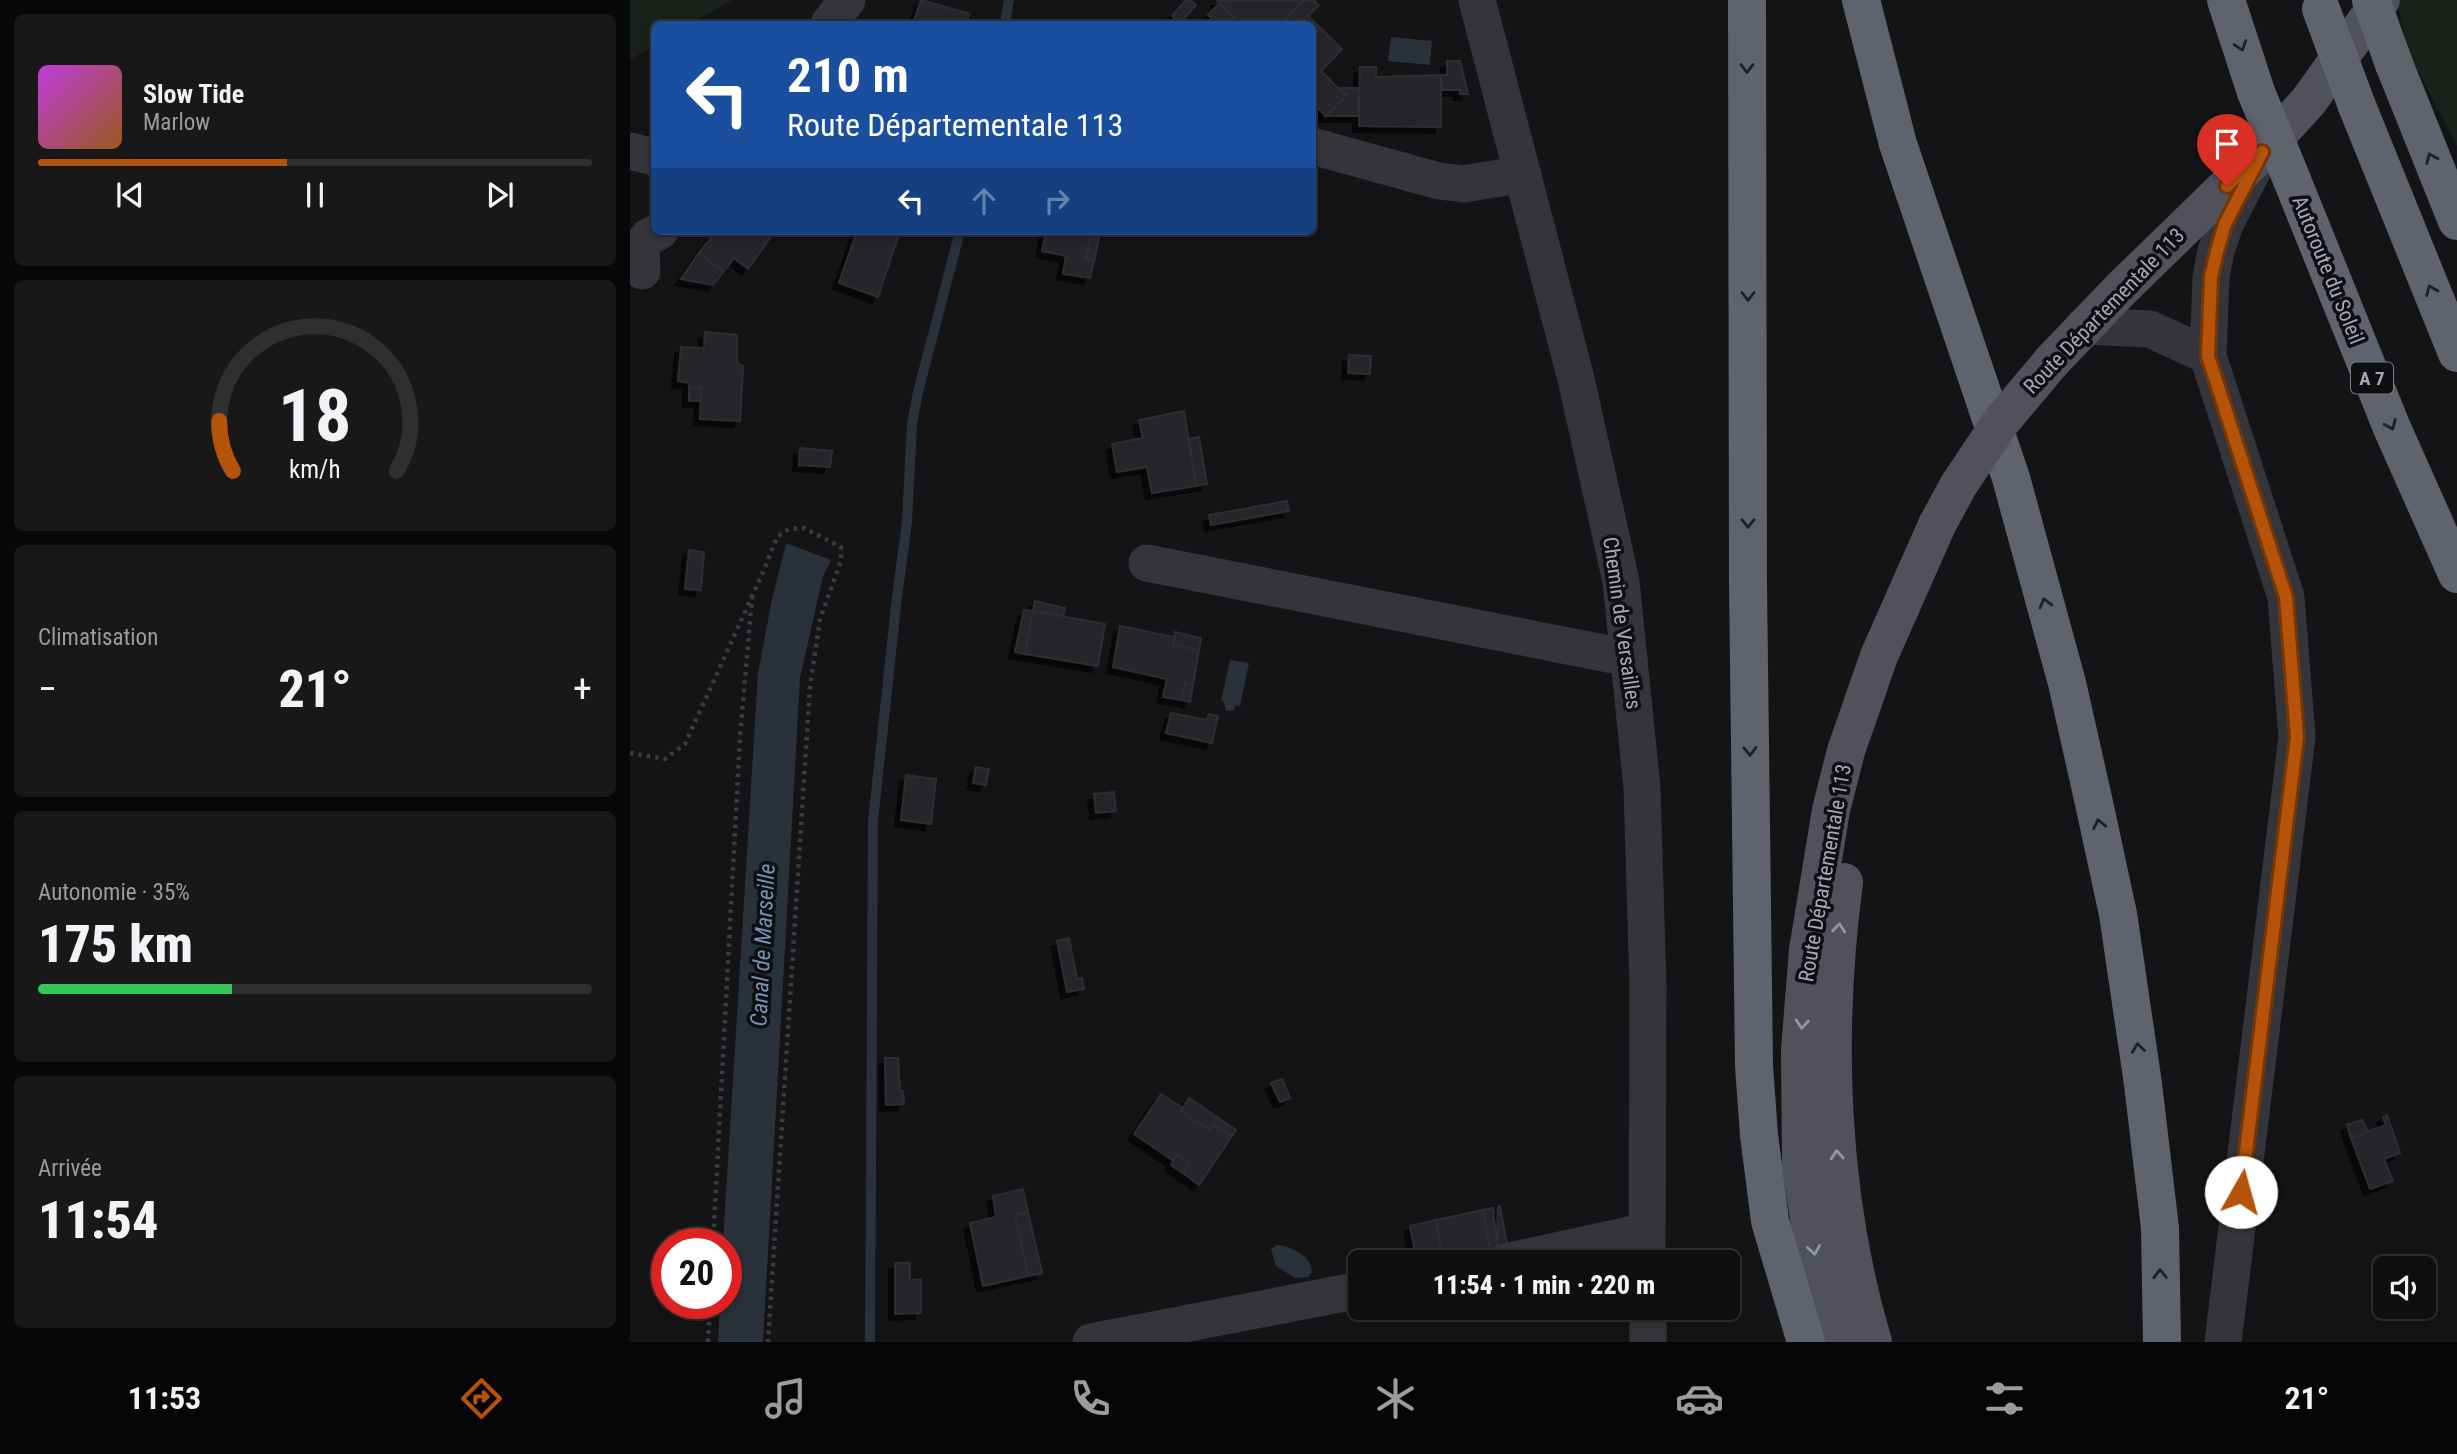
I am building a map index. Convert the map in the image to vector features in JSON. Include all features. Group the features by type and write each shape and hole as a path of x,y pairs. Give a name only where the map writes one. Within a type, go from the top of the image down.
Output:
{"highway":[{"path":"1747,0 1748,584 1754,1066 1770,1222 1806,1342"},
{"path":"1861,0 1902,156 2011,478 2067,683 2091,790 2118,914 2143,1084 2160,1228 2162,1342"},
{"name":"Autoroute du Soleil","path":"2226,0 2256,92 2392,428 2457,574"},
{"path":"2371,0 2457,221"},
{"path":"2320,4 2357,106 2457,353"}],"main road":[{"name":"Route Départementale 113","path":"1835,1342 1820,1287 1801,1168 1800,1050 1808,950 1831,810 1846,751 1879,656 1937,525 1958,486 2000,423 2084,326 2262,152 2308,102 2381,0"},
{"name":"Route Départementale 113","path":"1873,1342 1851,1246 1837,1162 1833,1038 1838,929 1853,816 1913,581"}],"street":[{"path":"831,21 847,0"},
{"name":"Chemin de Versailles","path":"1477,0 1576,379 1621,581 1642,788 1647,973 1647,1246"},
{"path":"1316,147 1438,181 1464,184 1523,174"},
{"path":"630,151 651,156"},
{"path":"2223,1342 2297,737 2286,597 2208,356 2211,277 2217,251 2225,224 2262,152"},
{"path":"642,271 641,246 652,235"},
{"path":"2084,326 2150,328 2208,356"},
{"path":"1147,564 1629,658"},
{"path":"1612,1250 1647,1246"},
{"path":"1091,1342 1348,1292"},
{"path":"2213,1342 2227,1306"},
{"path":"1648,1320 1648,1342"}],"path":[{"path":"630,753 666,758 685,744 777,537 789,529 804,528 841,547 841,561 820,619 810,687 768,1342"},
{"path":"714,1228 740,737 753,594"},
{"path":"708,1342 709,1319"}],"shaded area":[{"path":"630,0 733,0 695,21 651,21 651,47 630,60"},
{"path":"2397,0 2457,0 2457,146 2407,49"}],"water":[{"path":"1391,37 1432,41 1430,65 1388,61"},
{"name":"Canal de Marseille","path":"786,543 831,560 823,576 800,678 763,1342 718,1342 719,1319 742,1319 742,1228 724,1228 758,673"},
{"path":"1230,660 1249,663 1240,706 1236,705 1234,710 1226,711 1224,702 1221,701"},
{"path":"1277,1245 1288,1247 1305,1257 1312,1272 1308,1277 1295,1278 1276,1266 1271,1249"}],"building":[{"path":"921,0 969,14 967,21 914,21"},
{"path":"1186,0 1196,5 1182,21 1172,16"},
{"path":"1304,0 1284,21 1238,21 1217,1"},
{"path":"1304,0 1313,0 1319,5 1308,16 1313,21 1284,21"},
{"path":"1219,4 1238,21 1215,21 1208,15"},
{"path":"1316,24 1342,49 1321,71 1346,96 1326,116 1316,106"},
{"path":"1447,61 1460,61 1468,94 1460,94 1460,90 1441,90 1441,75 1447,75"},
{"path":"1360,67 1376,67 1376,77 1441,75 1441,127 1359,126"},
{"path":"1339,88 1359,88 1359,116 1326,116 1346,96"},
{"path":"713,235 772,235 748,269 734,258 724,271 699,253"},
{"path":"856,235 899,235 878,297 839,283"},
{"path":"1045,235 1091,235 1086,259 1094,261 1090,278 1063,274 1066,256 1042,251"},
{"path":"1091,235 1100,235 1094,261 1086,259"},
{"path":"699,253 724,271 713,285 681,279"},
{"path":"705,332 737,335 737,363 743,366 740,421 700,419 701,388 689,387 689,383 678,381 681,347 704,348"},
{"path":"1349,355 1371,356 1370,374 1348,373"},
{"path":"689,387 701,388 700,401 689,401"},
{"path":"1184,411 1196,486 1152,493 1147,467 1117,472 1112,444 1143,438 1139,420"},
{"path":"1199,437 1207,484 1196,486 1189,439"},
{"path":"800,448 832,451 830,467 799,465"},
{"path":"1287,501 1289,511 1211,525 1209,515"},
{"path":"689,550 704,552 701,590 685,589"},
{"path":"1035,601 1065,608 1063,616 1033,611"},
{"path":"1024,610 1033,611 1025,654 1015,652"},
{"path":"1033,611 1105,624 1098,666 1025,654"},
{"path":"1120,626 1174,637 1173,645 1199,650 1193,685 1185,683 1182,700 1163,697 1167,679 1113,667"},
{"path":"1175,632 1201,638 1199,650 1173,645"},
{"path":"1185,683 1193,685 1190,702 1182,700"},
{"path":"1171,713 1207,720 1209,714 1218,716 1212,743 1166,733"},
{"path":"976,767 989,769 986,785 973,783"},
{"path":"906,775 936,779 931,824 901,820"},
{"path":"1114,792 1116,811 1096,813 1094,794"},
{"path":"1069,938 1077,979 1082,978 1084,989 1067,992 1057,941"},
{"path":"885,1058 898,1058 900,1091 903,1091 904,1104 886,1105"},
{"path":"1282,1079 1290,1098 1280,1102 1271,1083"},
{"path":"1161,1094 1210,1130 1214,1125 1232,1136 1199,1185 1183,1173 1189,1163 1177,1154 1174,1161 1134,1134"},
{"path":"1189,1098 1236,1130 1232,1136 1214,1125 1210,1130 1181,1111"},
{"path":"2387,1115 2400,1153 2384,1159 2393,1181 2370,1189 2351,1138 2386,1125 2383,1117"},
{"path":"2362,1120 2368,1132 2351,1138 2347,1125"},
{"path":"1177,1154 1189,1163 1183,1173 1171,1165"},
{"path":"1023,1189 1028,1212 1015,1215 1028,1276 983,1286 970,1223 996,1217 993,1196"},
{"path":"1500,1206 1507,1245 1497,1248 1498,1207"},
{"path":"1493,1208 1497,1248 1490,1249 1483,1210"},
{"path":"1483,1210 1490,1249 1441,1250 1436,1220"},
{"path":"1028,1212 1042,1273 1028,1276 1015,1215"},
{"path":"1436,1220 1441,1250 1415,1250 1410,1226"},
{"path":"895,1263 910,1263 910,1280 921,1279 921,1313 895,1314"}],"waterway":[{"path":"1006,21 1009,0"},
{"path":"870,1342 873,821 907,521 912,424 959,235"}],"route":[{"path":"2227,186 2262,152 2225,224 2217,251 2211,277 2208,356 2286,597 2297,737 2241,1192"}]}
